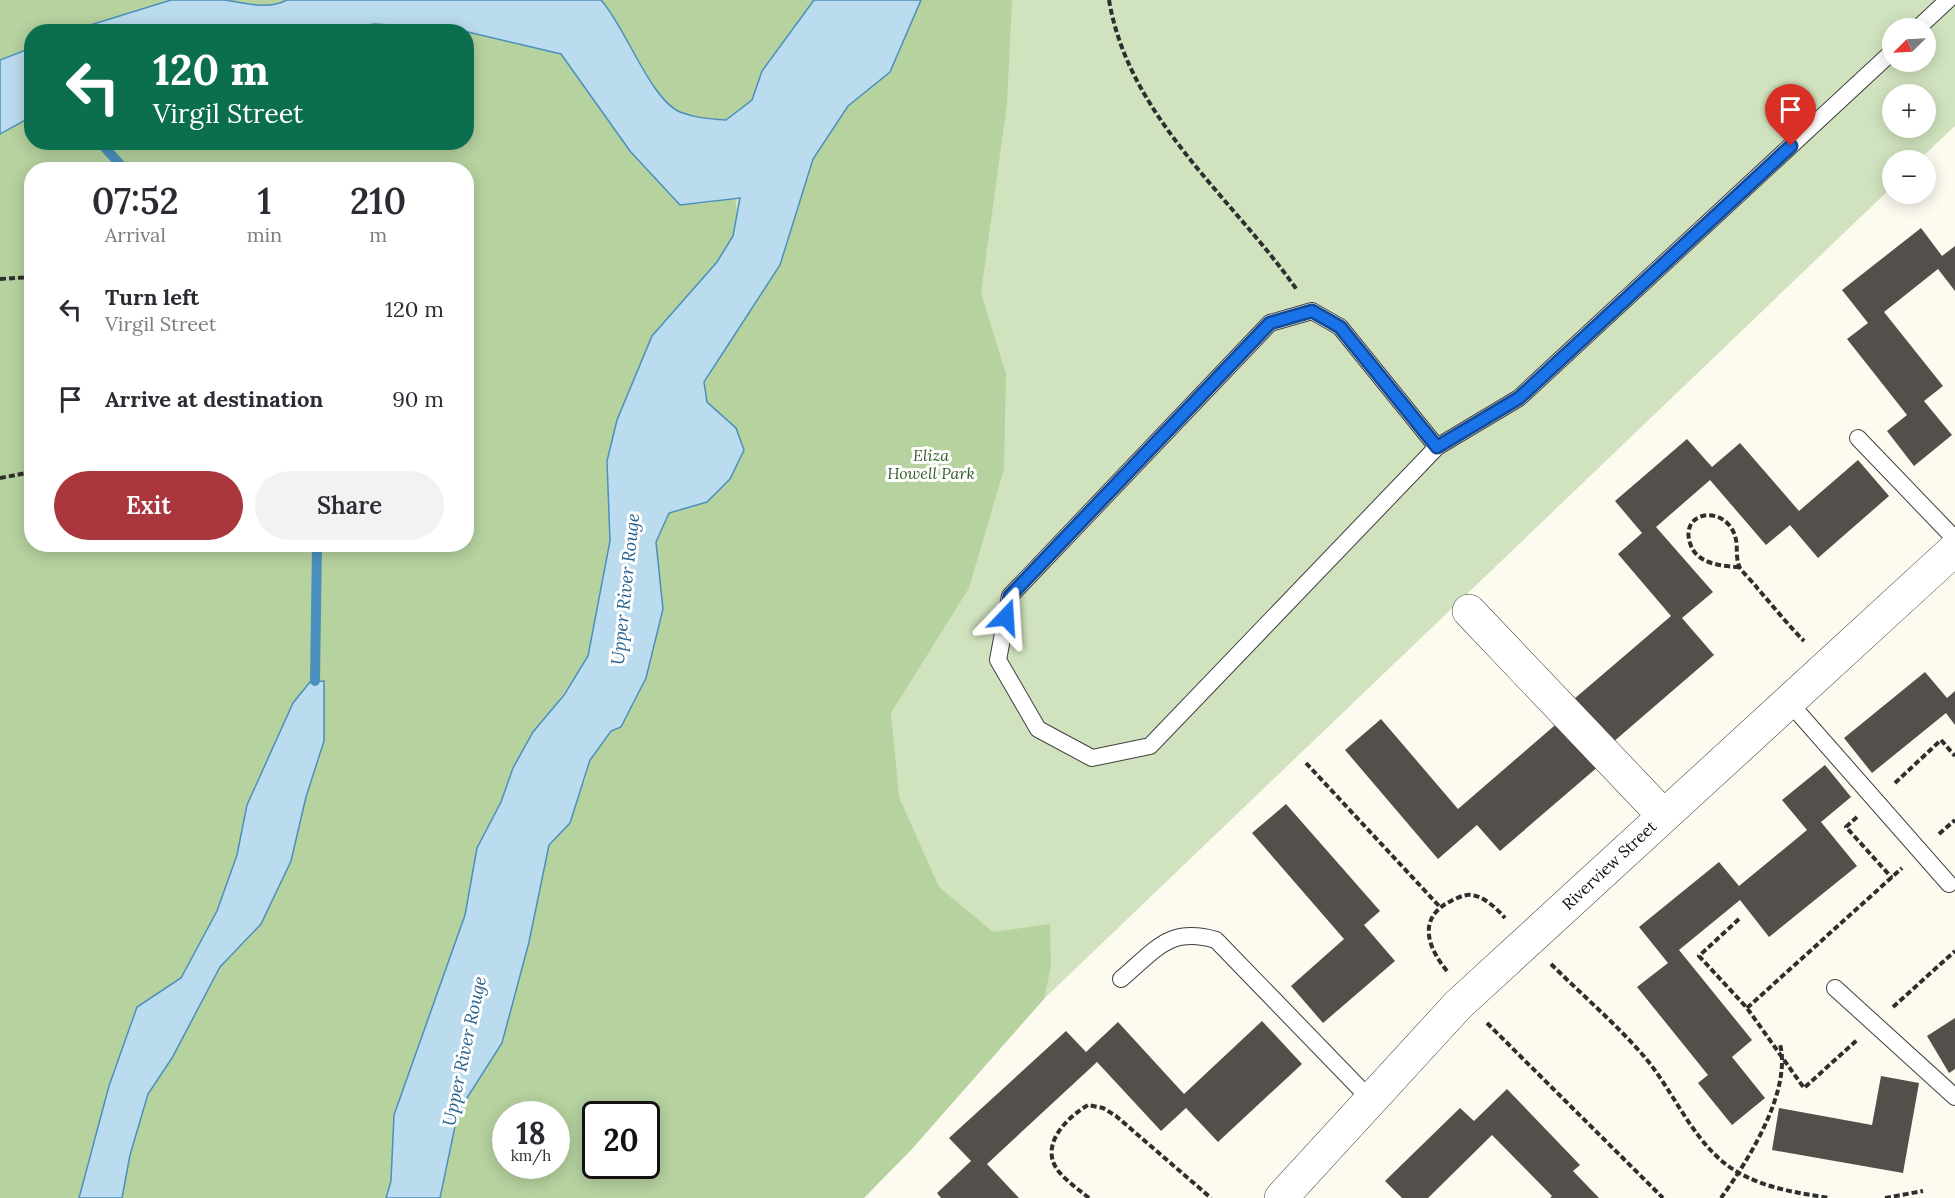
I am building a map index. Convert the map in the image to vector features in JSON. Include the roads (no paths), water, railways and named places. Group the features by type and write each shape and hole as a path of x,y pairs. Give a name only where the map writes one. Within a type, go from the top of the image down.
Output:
{"street":[{"name":"Riverview Street","path":"1288,1195 1370,1099 1458,1005 1955,549"},
{"path":"1469,611 1663,815"}],"lane":[{"path":"1929,18 1948,0"},
{"path":"1437,447 1340,327 1312,311 1270,323 1010,596 998,660 1038,729 1092,758 1150,746 1437,447 1519,398 1882,61"},
{"path":"1858,438 1955,539"},
{"path":"1788,701 1949,884"},
{"path":"1121,979 1170,938 1194,933 1216,940 1370,1099"},
{"path":"1835,988 1955,1097"}],"water":[{"name":"Upper River Rouge","path":"171,0 223,0 271,5 287,0 601,0 648,78 669,105 691,116 726,120 752,100 762,71 814,0 921,0 890,72 848,106 813,159 780,265 704,382 707,402 736,428 744,450 730,479 707,502 669,513 656,542 663,609 646,678 621,727 611,731 590,760 570,823 549,845 529,942 502,1043 458,1112 440,1198 386,1198 391,1181 394,1115 465,915 477,848 501,802 513,768 533,732 564,695 588,656 610,541 607,461 617,420 652,336 717,262 733,236 740,198 680,205 630,151 561,54 474,33 474,24 94,24"},
{"path":"24,51 24,121 0,134 0,60"},
{"path":"324,681 324,741 306,797 291,861 261,924 220,967 172,1058 148,1094 130,1155 122,1198 79,1198 109,1086 137,1007 181,978 217,911 237,855 247,805 293,703 310,682"}],"waterway":[{"path":"107,150 118,162"},
{"path":"315,681 317,552"}],"park label":[{"name":"Eliza Howell Park","path":"931,464"}]}
